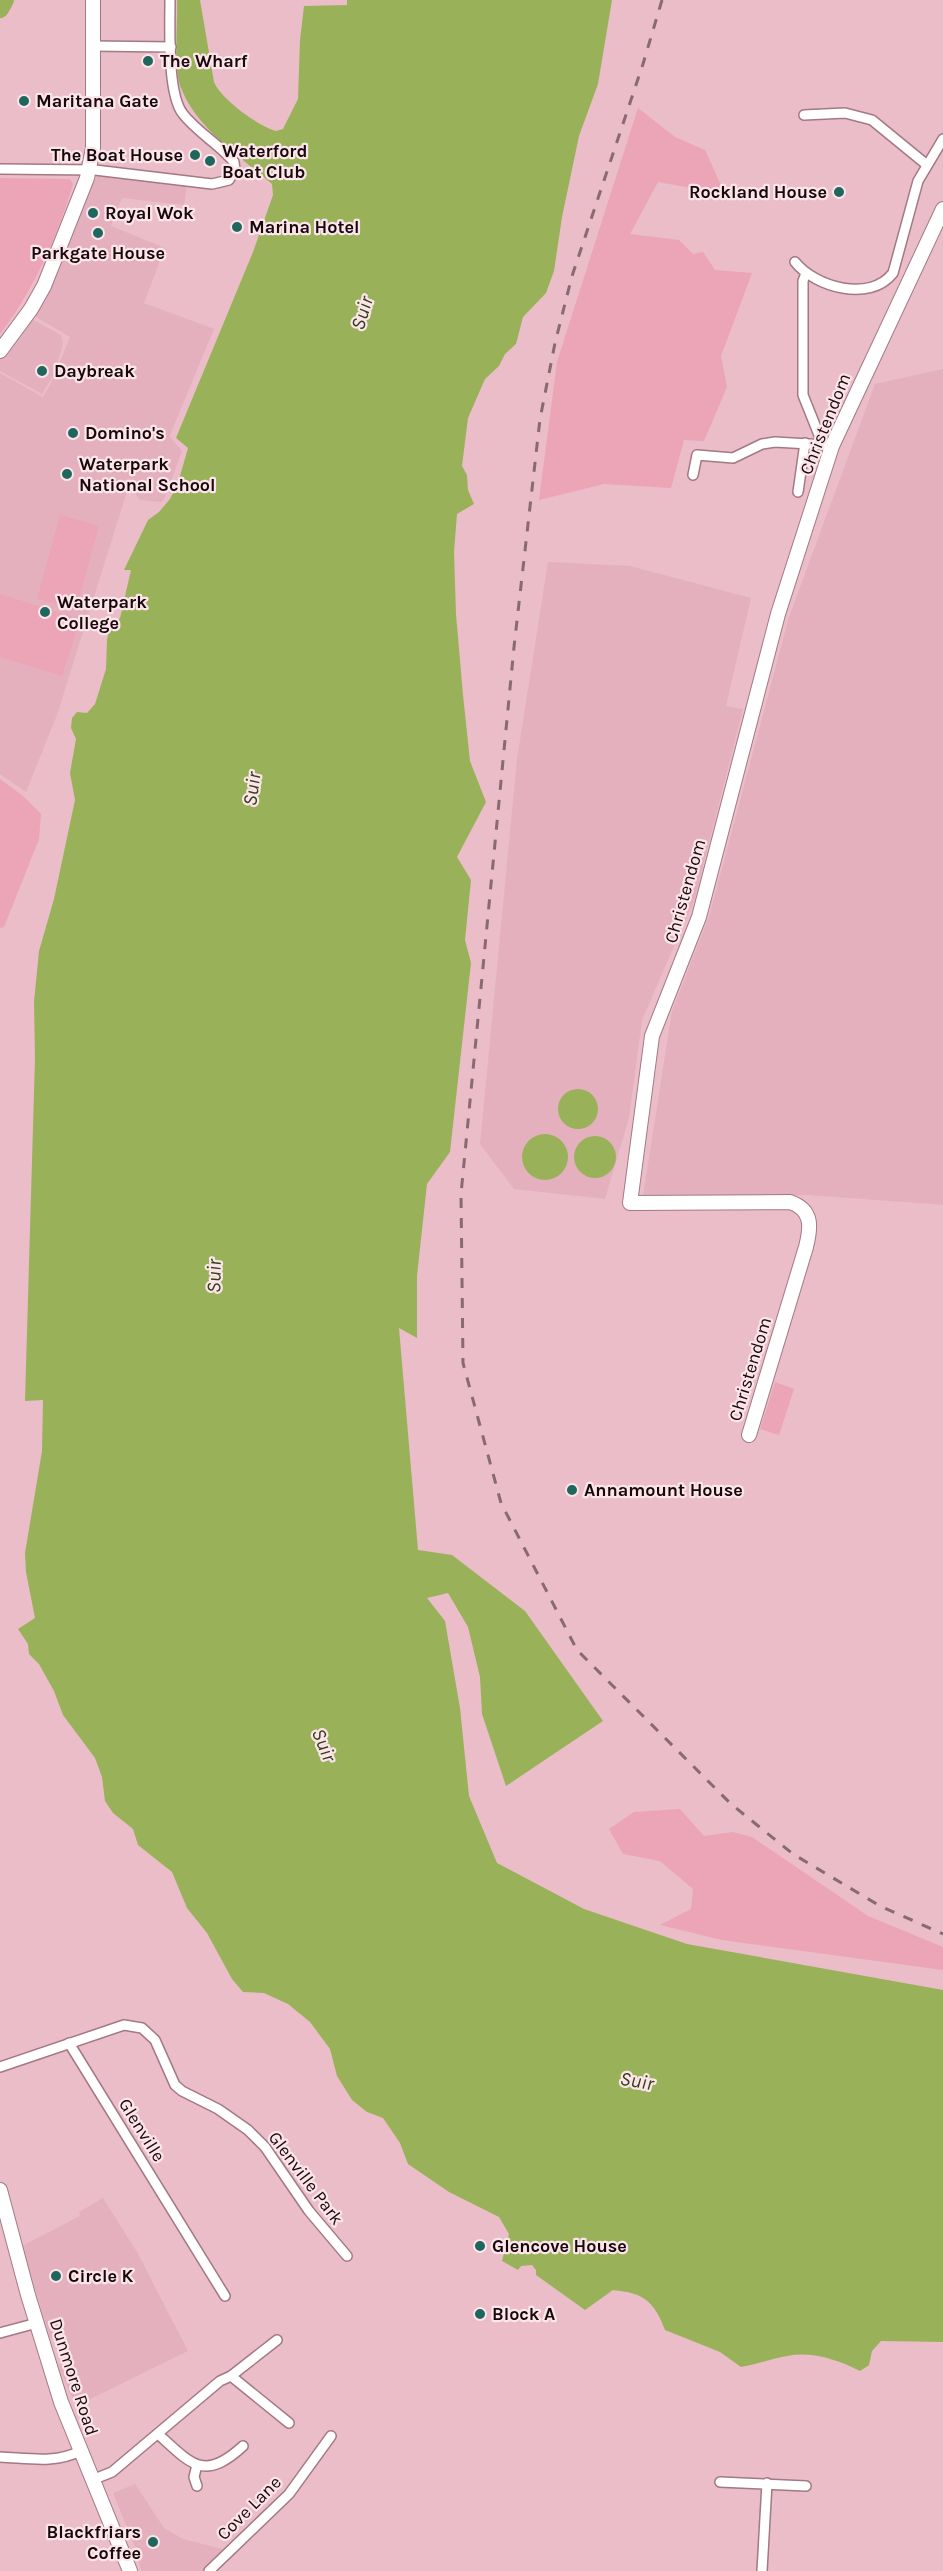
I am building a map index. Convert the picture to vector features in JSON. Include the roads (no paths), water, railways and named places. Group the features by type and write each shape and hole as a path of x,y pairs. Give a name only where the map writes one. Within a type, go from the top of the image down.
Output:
{"street":[{"path":"0,351 42,292 90,170 93,148 93,0"},
{"path":"0,169 90,170 212,184 229,180 235,170 234,162 194,126 176,102 170,0"},
{"path":"92,46 171,47"},
{"path":"804,115 845,112 872,120 927,165"},
{"path":"795,262 806,273 828,283 858,289 881,284 888,279 893,273 918,181 943,139"},
{"name":"Christendom","path":"749,1435 806,1247 810,1230 808,1216 800,1205 790,1202 630,1203 652,1036 699,917 778,614 827,445 943,210"},
{"path":"806,273 803,281 803,395 827,445"},
{"path":"693,475 697,455 733,458 762,444 775,442 827,445"},
{"path":"798,492 805,443"},
{"name":"Glenville Park","path":"69,2043 124,2025 142,2028 155,2040 175,2085 190,2096 218,2109 248,2130 265,2148 309,2211 346,2256"},
{"path":"0,2067 69,2043"},
{"name":"Glenville","path":"69,2043 225,2296"},
{"name":"Dunmore Road","path":"0,2190 37,2323 80,2451 130,2571"},
{"path":"0,2333 37,2323"},
{"path":"92,2480 112,2472 220,2380 231,2376 277,2340"},
{"path":"231,2376 289,2423"},
{"path":"158,2434 184,2458 197,2465 218,2465 243,2446"},
{"name":"Cove Lane","path":"209,2571 290,2494 331,2436"},
{"path":"0,2457 54,2460 66,2458 80,2451"},
{"path":"197,2465 194,2477 197,2486"},
{"path":"720,2482 806,2486"},
{"path":"762,2571 767,2483"}],"water":[{"name":"Suir","path":"177,0 200,0 214,82 218,89 241,111 260,124 276,131 283,129 298,99 300,40 304,6 347,5 347,0 612,0 598,84 579,136 562,217 554,271 546,293 523,317 516,344 505,354 499,366 485,379 468,418 462,466 467,475 468,490 474,504 457,514 454,552 456,614 470,761 486,802 457,857 471,880 465,940 471,963 450,1152 427,1184 417,1276 417,1338 399,1328 418,1550 452,1555 525,1611 603,1721 506,1786 482,1714 480,1677 468,1627 448,1593 427,1598 445,1621 460,1708 469,1796 497,1863 584,1909 687,1944 943,1990 943,2342 881,2341 872,2351 869,2365 860,2371 834,2360 806,2355 787,2356 741,2367 720,2352 665,2330 652,2305 640,2296 613,2290 585,2310 536,2275 536,2270 532,2265 521,2266 518,2270 502,2261 509,2234 499,2217 449,2192 408,2164 400,2143 383,2118 367,2112 352,2100 337,2076 330,2049 310,2022 288,2004 264,1993 243,1992 232,1979 207,1933 187,1908 172,1872 138,1845 133,1829 113,1813 105,1801 102,1777 95,1758 63,1715 54,1691 39,1664 29,1654 28,1644 18,1629 35,1618 26,1572 25,1553 42,1451 43,1400 25,1401 35,1058 34,1002 39,951 54,899 75,800 70,773 76,739 71,728 72,718 77,712 87,713 95,704 106,669 109,630 120,618 131,570 124,570 148,520 159,512 170,499 178,483 188,448 176,438 253,252 273,195 272,184 208,129 188,103 181,88 177,69"},
{"path":"578,1089 586,1090 592,1095 597,1101 597,1117 592,1123 586,1128 578,1129 570,1128 564,1123 559,1117 558,1109 559,1101 564,1095 570,1090"},
{"path":"545,1134 561,1141 568,1157 561,1173 545,1180 529,1173 522,1157 529,1141"},
{"path":"595,1136 603,1137 610,1142 615,1149 615,1165 610,1172 603,1177 595,1178 587,1177 580,1172 575,1165 574,1157 575,1149 580,1142 587,1137"}],"waterway":[{"path":"0,9 5,0"}],"railway":[{"path":"662,0 572,276 555,343 540,419 514,647 461,1194 463,1363 501,1503 577,1650 731,1804 793,1854 880,1906 943,1934"}],"place":[{"name":"The Wharf","path":"148,61"},
{"name":"Maritana Gate","path":"24,101"},
{"name":"The Boat House","path":"195,155"},
{"name":"Waterford Boat Club","path":"210,161"},
{"name":"Rockland House","path":"839,192"},
{"name":"Royal Wok","path":"93,213"},
{"name":"Marina Hotel","path":"237,227"},
{"name":"Parkgate House","path":"98,233"},
{"name":"Daybreak","path":"42,371"},
{"name":"Domino's","path":"73,433"},
{"name":"Waterpark National School","path":"67,474"},
{"name":"Waterpark College","path":"45,612"},
{"name":"Annamount House","path":"572,1490"},
{"name":"Glencove House","path":"480,2246"},
{"name":"Circle K","path":"56,2276"},
{"name":"Block A","path":"480,2314"},
{"name":"Blackfriars Coffee","path":"153,2542"}]}
